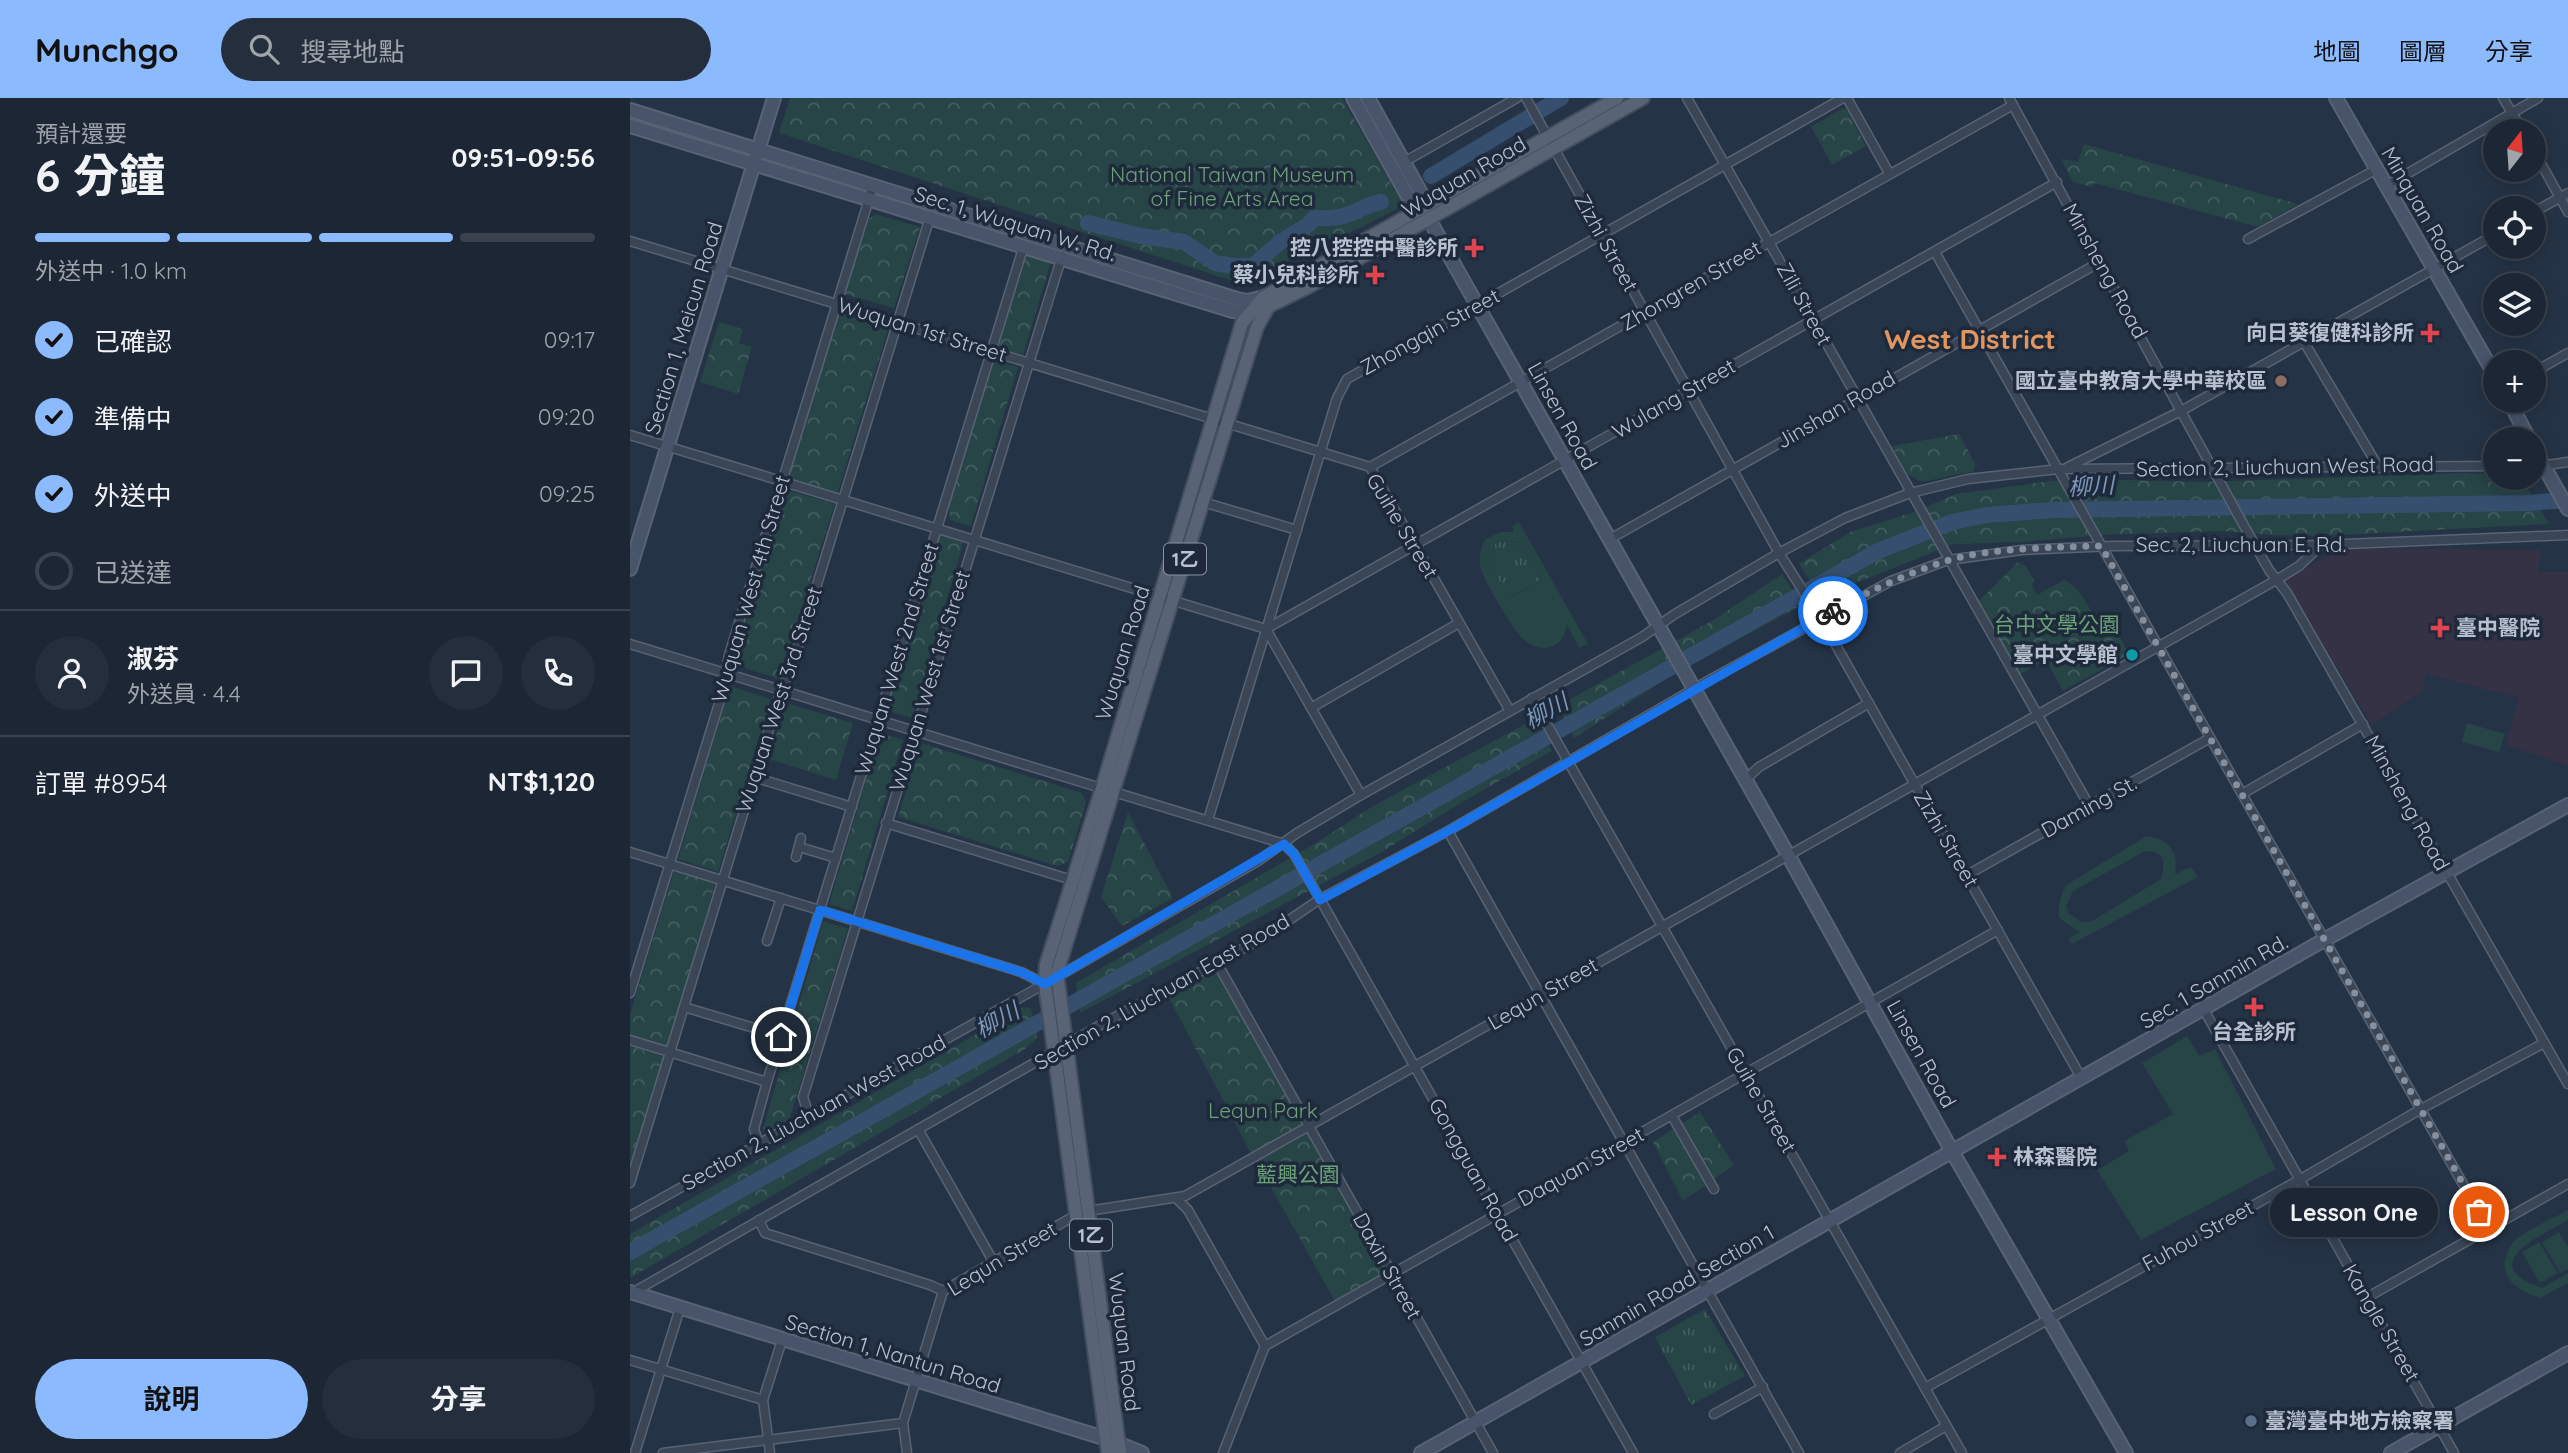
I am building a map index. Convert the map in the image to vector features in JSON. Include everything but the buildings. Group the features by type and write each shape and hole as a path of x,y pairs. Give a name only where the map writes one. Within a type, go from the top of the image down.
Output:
{"main road":[{"name":"Section 1, Meicun Road","path":"630,569 774,98"},
{"path":"1353,98 1410,200 1426,214"},
{"path":"1368,98 1421,192 1426,214"},
{"name":"Wuquan Road","path":"1551,143 1617,98"},
{"name":"Wuquan Road","path":"1082,1213 1068,1045 1058,983 1108,790 1166,599 1240,312 1252,313 1551,143 1643,98"},
{"name":"Minquan Road","path":"2336,98 2483,355"},
{"path":"630,110 756,157"},
{"path":"630,126 756,157"},
{"name":"Sec. 1, Wuquan W. Rd.","path":"756,157 1063,252 1240,312 1266,303"},
{"name":"Sec. 1, Wuquan W. Rd.","path":"871,193 930,217 1026,241"},
{"name":"Linsen Road","path":"1426,214 1695,689 1953,1153 2126,1453"},
{"name":"Wuquan Road","path":"1166,599 1203,502 1266,303"},
{"path":"1252,313 1257,327"},
{"path":"2546,475 2568,509"},
{"name":"Wuquan Road","path":"1108,790 1072,880 1047,959 1046,989 1115,1445 1108,1453"},
{"name":"Sec. 1 Sanmin Rd.","path":"1953,1153 2324,940 2568,804"},
{"name":"Sanmin Road Section 1","path":"1421,1453 1953,1153"},
{"name":"Section 1, Nantun Road","path":"631,1293 1142,1453"},
{"path":"2391,1453 2568,1353"}],"street":[{"path":"1404,162 1517,98"},
{"name":"Zizhi Street","path":"1526,98 1779,552 1821,619 2082,1079"},
{"name":"Zili Street","path":"1687,98 1948,560"},
{"path":"1845,98 1889,173"},
{"name":"Zhongqin Street","path":"1208,821 1337,398 1347,379 1845,98"},
{"path":"2503,98 2516,119"},
{"path":"2386,186 2538,98"},
{"name":"Zhongren Street","path":"1370,467 1769,242 2011,101"},
{"name":"Minsheng Road","path":"2011,101 2243,524 2363,724 2568,1084"},
{"path":"2248,239 2377,169"},
{"path":"2546,169 2564,195 2568,212"},
{"name":"Wulang Street","path":"1266,629 2057,182"},
{"name":"Wuquan West 4th Street","path":"630,993 720,697 724,673 871,193"},
{"path":"2546,205 2564,195"},
{"name":"Wuquan West 3rd Street","path":"630,1183 930,217"},
{"name":"Wuquan 1st Street","path":"630,241 1227,424"},
{"name":"Wuquan West 2nd Street","path":"759,1144 754,1129 767,1082 1026,241"},
{"path":"2059,469 2091,457 2181,411 2483,241"},
{"name":"Wuquan West 1st Street","path":"809,1116 803,1097 1063,252"},
{"path":"1936,252 2489,1230"},
{"name":"Jinshan Road","path":"1610,539 2100,262"},
{"path":"2304,342 2379,468"},
{"path":"2546,365 2568,353"},
{"name":"Guihe Street","path":"1227,424 1370,467 1510,711"},
{"path":"630,435 1266,629 1361,795"},
{"path":"2546,466 2568,462"},
{"name":"Section 2, Liuchuan West Road","path":"630,1216 809,1116 1058,983 1361,795 1658,626 1779,552 1845,518 1910,493 1985,476 2059,469 2483,466"},
{"path":"1203,502 1297,530"},
{"name":"Sec. 2, Liuchuan E. Rd.","path":"1695,689 1891,581 1948,560 2022,550 2101,546 2321,545 2568,535"},
{"name":"Lequn Street","path":"907,1453 903,1423 943,1291 1082,1213 1185,1196 2278,579 2299,566 2321,545"},
{"path":"1948,560 2090,807"},
{"path":"1311,708 1459,623"},
{"path":"630,644 1284,844"},
{"name":"Section 2, Liuchuan East Road","path":"631,1293 1111,1019 1267,935 1320,900 1448,831 1695,689"},
{"name":"Guihe Street","path":"1532,698 1962,1453"},
{"path":"1745,779 1759,767 1869,704"},
{"path":"2242,794 2363,724"},
{"name":"Daming St.","path":"1967,876 2210,738"},
{"path":"754,777 852,807"},
{"path":"886,823 1072,880"},
{"path":"1448,831 1799,1453"},
{"path":"796,856 800,842 836,858"},
{"name":"Gongguan Road","path":"1284,844 1294,854 1313,887 1633,1453"},
{"path":"630,852 1021,972 1046,989"},
{"path":"767,941 780,898"},
{"name":"Daquan Street","path":"1265,1346 1998,930"},
{"name":"Daxin Street","path":"1217,963 1493,1453"},
{"path":"684,1007 781,1037"},
{"name":"Kangle Street","path":"2204,1010 2454,1453"},
{"path":"630,1040 767,1082"},
{"name":"Fuhou Street","path":"1925,1388 2421,1109 2544,1043"},
{"path":"1672,1116 1714,1189"},
{"path":"918,1129 993,1261"},
{"path":"2367,1298 2568,1184"},
{"path":"1176,1198 1188,1210 1265,1346 1223,1453"},
{"path":"759,1220 765,1233 943,1291"},
{"path":"635,1453 680,1308"},
{"path":"770,1453 764,1400 782,1340"},
{"path":"630,1360 764,1400"},
{"path":"1714,1414 1763,1387"},
{"path":"663,1453 714,1450 769,1440 903,1423"},
{"path":"1900,1453 1946,1426"}],"shaded area":[{"name":"臺中醫院","path":"2339,548 2541,550 2538,572 2568,572 2568,768 2566,765 2506,745 2519,698 2426,674 2422,692 2372,725 2285,581"}],"green space":[{"name":"National Taiwan Museum of Fine Arts Area","path":"790,98 1342,98 1401,201 1398,208 1379,218 1242,284 779,133"},
{"path":"1843,108 1866,146 1832,165 1811,127"},
{"path":"2084,144 2298,204 2258,227 2094,183 2092,187 2073,182 2061,159 2078,162"},
{"path":"876,214 920,227 894,308 844,294 867,220"},
{"path":"1023,253 1051,262 1023,355 995,347"},
{"path":"839,311 889,326 837,495 788,480"},
{"path":"719,322 743,329 739,343 752,347 738,394 700,382"},
{"path":"993,360 1018,367 971,526 950,520 949,506"},
{"path":"1959,434 1975,463 1974,471 1922,482 1906,473 1892,446"},
{"path":"2483,474 2483,490 2528,490 2549,524 2322,536 2223,531 1953,544 1821,597 1799,564 1850,532 1914,512 1956,494 2051,481 2203,482"},
{"path":"784,489 835,504 779,679 747,669 735,653"},
{"path":"1519,522 1588,644 1579,648 1567,625 1565,633 1556,645 1536,647 1522,638 1505,615 1482,572 1480,559 1485,539 1501,532 1514,532 1512,526","holes":["1505,540 1512,541 1528,554 1541,580 1509,598 1489,562 1495,544"]},
{"path":"941,534 964,541 912,718 885,710 937,537"},
{"path":"1505,540 1518,544 1523,549 1541,580 1508,598 1489,562 1495,544"},
{"name":"台中文學公園","path":"2018,562 2026,566 2034,580 2032,586 2037,595 2064,580 2071,584 2087,604 2104,636 2116,630 2129,654 2063,691 2046,660 2019,675 1979,601"},
{"path":"1782,574 1802,605 1671,676 1574,738 1558,706 1712,621"},
{"path":"730,686 771,699 718,872 678,859"},
{"path":"786,703 853,723 836,780 769,759"},
{"path":"1535,719 1552,751 1378,854 1080,1013 1076,983 1319,841 1373,806"},
{"path":"2467,723 2505,734 2499,752 2462,742"},
{"path":"880,733 903,740 852,911 829,904"},
{"path":"921,743 1082,793 1086,803 1068,862 1057,866 898,817"},
{"path":"1128,812 1173,898 1122,926 1101,897"},
{"path":"2146,836 2161,840 2171,848 2176,859 2175,874 2191,867 2198,877 2072,944 2068,939 2080,932 2059,918 2059,904 2065,886","holes":["2145,851 2151,851 2162,859 2161,879 2092,921 2082,922 2069,914 2066,906 2073,891"]},
{"path":"674,871 715,884 668,1048 630,1036 630,1014"},
{"path":"823,921 848,929 789,1120 762,1133"},
{"name":"Lequn Park","path":"1218,968 1306,1125 1252,1155 1168,996"},
{"path":"1023,1007 1031,1008 1037,1038 1025,1049 630,1278 630,1234"},
{"path":"2187,1036 2199,1056 2215,1049 2276,1169 2141,1240 2097,1170 2129,1151 2124,1141 2173,1114 2142,1063"},
{"path":"630,1046 665,1057 630,1170"},
{"path":"1700,1112 1734,1165 1683,1201 1653,1142"},
{"name":"藍興公園","path":"1308,1130 1387,1273 1336,1303 1255,1159"},
{"path":"2568,1210 2568,1220 2519,1251 2513,1261 2513,1270 2522,1279 2542,1288 2568,1273 2568,1283 2540,1298 2525,1292 2508,1278 2505,1264 2510,1248 2514,1241 2526,1232"},
{"path":"2559,1232 2568,1247 2568,1269 2560,1273 2542,1242"},
{"path":"2539,1242 2558,1273 2540,1283 2522,1252"},
{"path":"1705,1309 1745,1376 1691,1405 1655,1337"}],"waterway":[{"path":"1431,176 1561,98"},
{"path":"1088,223 1141,236 1184,242 1215,263 1253,266 1280,242 1308,225 1314,218 1341,217 1381,202"},
{"name":"柳川","path":"630,1252 1878,551 1952,522 1987,515 2052,510 2528,503 2568,500"}],"way so far":[{"path":"1833,611 1891,581 1948,560 2022,550 2101,546 2479,1212"}],"place":[{"name":"控八控控中醫診所","path":"1474,248"},
{"name":"蔡小兒科診所","path":"1375,275"},
{"name":"向日葵復健科診所","path":"2430,333"},
{"name":"國立臺中教育大學中華校區","path":"2281,381"},
{"name":"臺中醫院","path":"2440,628"},
{"name":"臺中文學館","path":"2132,655"},
{"name":"台全診所","path":"2254,1007"},
{"name":"林森醫院","path":"1997,1157"},
{"name":"Lesson One","path":"2479,1212"},
{"name":"臺灣臺中地方檢察署","path":"2251,1421"}],"district":[{"name":"West District","path":"1970,339"}],"route":[{"path":"781,1037 820,910 1021,972 1045,984 1284,844 1294,854 1320,900 1448,831 1833,611"}]}
